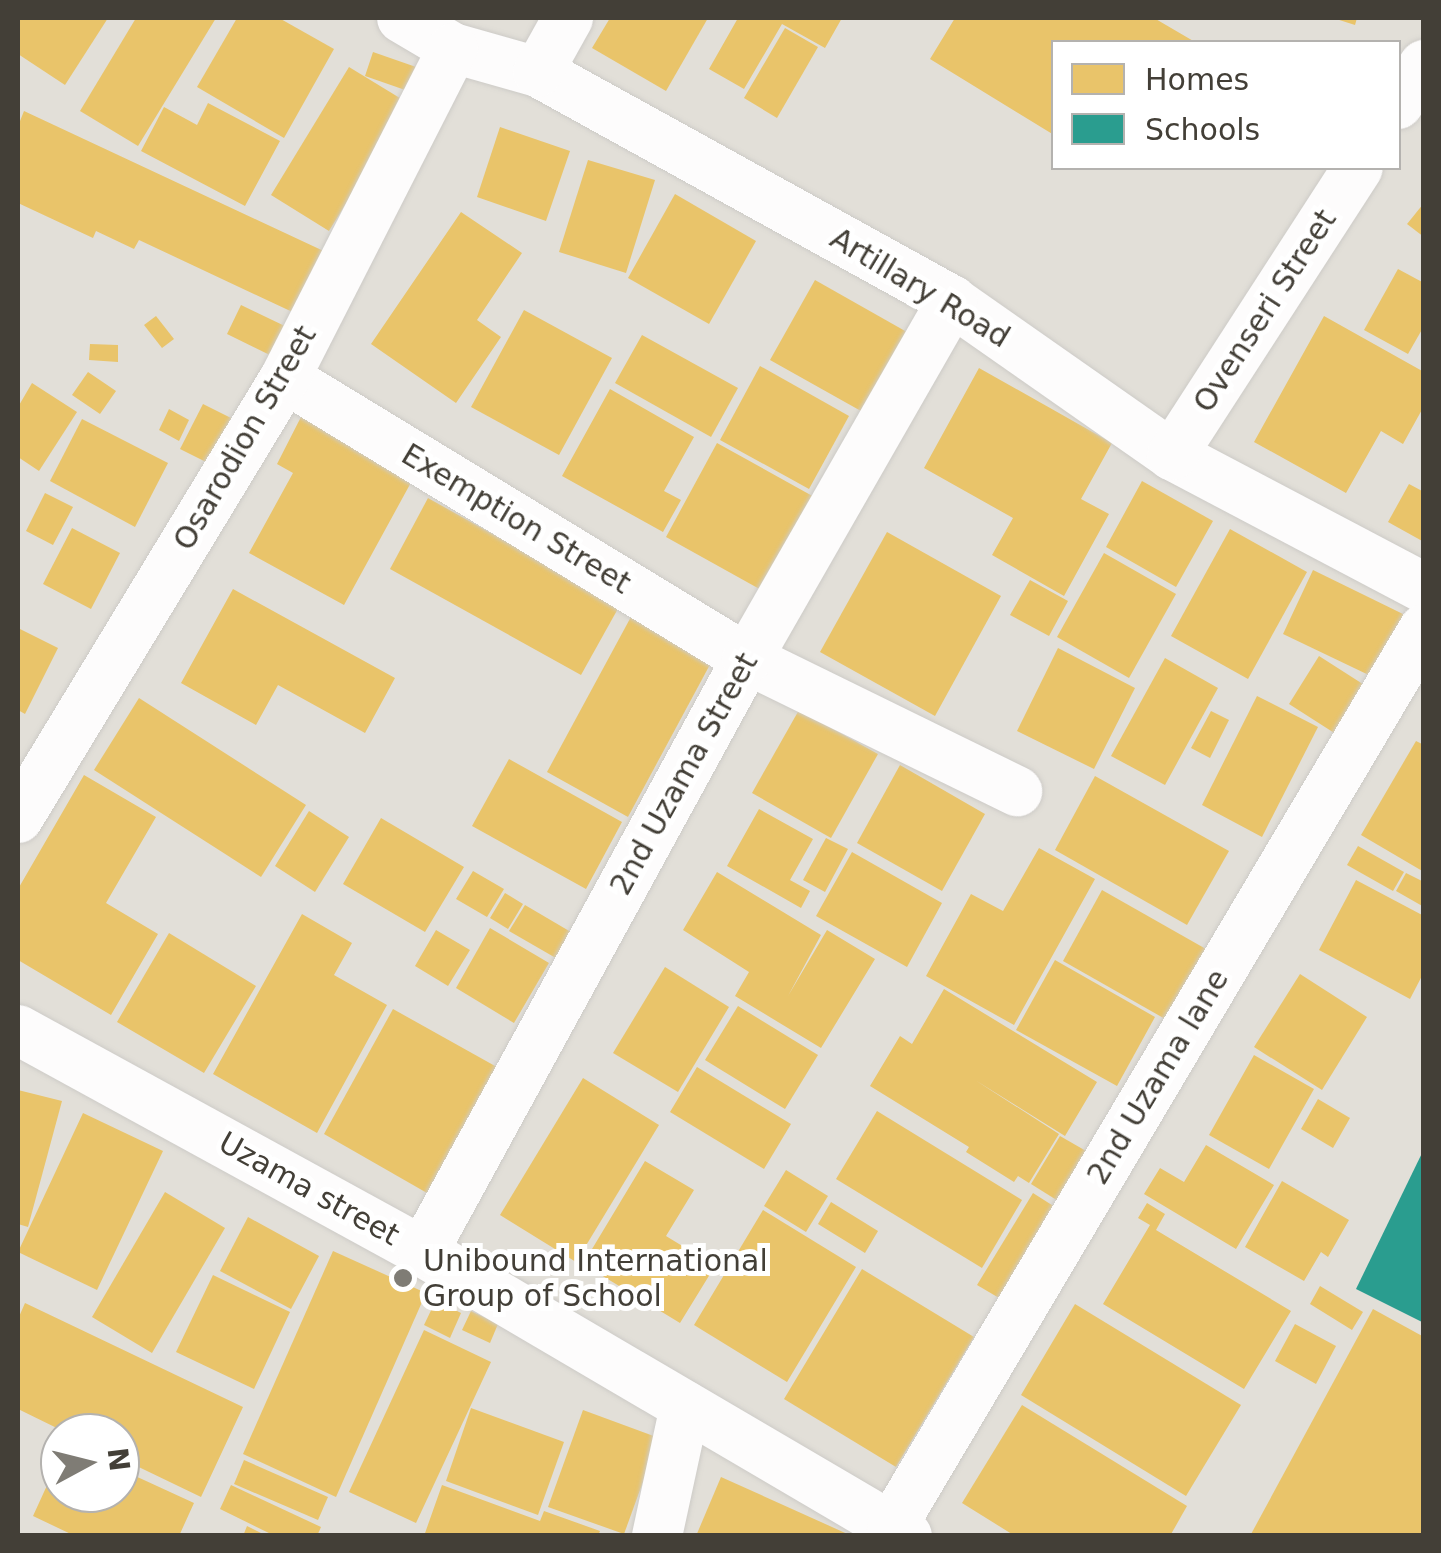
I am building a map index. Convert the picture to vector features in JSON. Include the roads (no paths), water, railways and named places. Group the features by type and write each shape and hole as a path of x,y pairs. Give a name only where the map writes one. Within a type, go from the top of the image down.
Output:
{"street":[{"name":"Artillary Road","path":"402,18 453,48 538,72 952,300 1172,454 1424,588"},
{"path":"538,72 568,18"},
{"name":"Osarodion Street","path":"18,818 285,378 453,48"},
{"path":"1401,100 1424,65"},
{"name":"Ovenseri Street","path":"1172,454 1357,170"},
{"name":"2nd Uzama Street","path":"423,1252 747,660 952,300"},
{"name":"Exemption Street","path":"285,378 747,660 1018,790"},
{"name":"2nd Uzama lane","path":"900,1531 1424,628"},
{"name":"Uzama street","path":"18,1030 423,1252 900,1531"},
{"path":"657,1536 685,1406"}],"place":[{"name":"Unibound International Group of School","path":"403,1278"}]}
